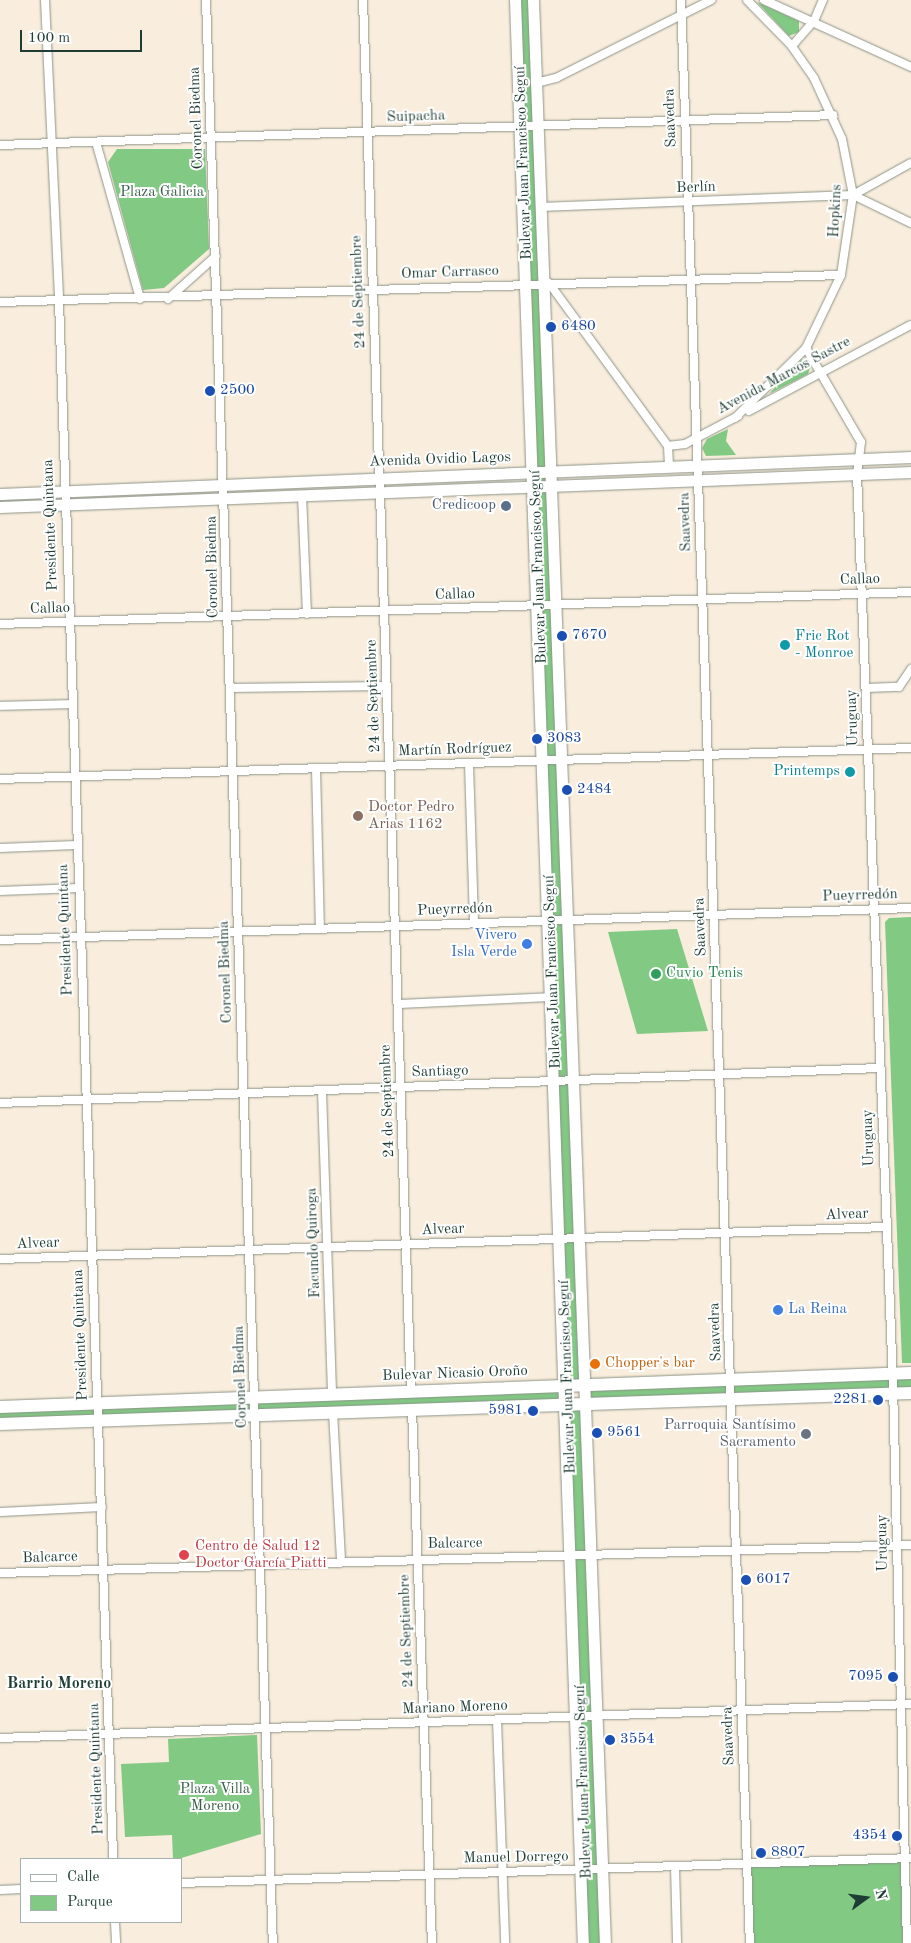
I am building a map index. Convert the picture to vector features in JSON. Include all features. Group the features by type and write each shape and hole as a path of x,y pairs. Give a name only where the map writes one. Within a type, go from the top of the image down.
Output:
{"main road":[{"name":"Bulevar Juan Francisco Seguí","path":"515,0 560,1240 583,1943"},
{"name":"Bulevar Juan Francisco Seguí","path":"533,0 540,207 546,283 550,485 605,1943"},
{"name":"Avenida Ovidio Lagos","path":"0,494 911,457"},
{"name":"Avenida Ovidio Lagos","path":"0,507 911,472"},
{"name":"Bulevar Nicasio Oroño","path":"0,1407 911,1373"},
{"path":"0,1424 565,1403 911,1393"}],"street":[{"name":"Presidente Quintana","path":"45,0 50,144 59,300 63,491 102,1507 113,1858"},
{"name":"Coronel Biedma","path":"206,0 219,296 232,771 262,1564 273,1943"},
{"name":"24 de Septiembre","path":"363,0 411,1392"},
{"name":"Saavedra","path":"681,0 732,1380 750,1943"},
{"path":"536,83 556,78 681,17 711,0"},
{"name":"Hopkins","path":"735,418 806,348 841,275 853,195 833,115 792,46 747,0"},
{"path":"764,0 814,21 911,67"},
{"path":"792,46 814,21 824,0"},
{"name":"Suipacha","path":"0,145 833,115"},
{"path":"96,142 140,299"},
{"path":"853,195 911,163"},
{"path":"853,195 911,223"},
{"name":"Berlín","path":"540,207 853,195"},
{"path":"168,299 216,256"},
{"name":"Omar Carrasco","path":"0,302 168,299 691,277 841,275"},
{"path":"546,283 668,446 669,466"},
{"name":"Avenida Marcos Sastre","path":"668,446 697,438 911,325"},
{"name":"Uruguay","path":"806,348 861,442 856,474 893,1394 900,1704 907,1858 907,1943"},
{"path":"302,496 308,614"},
{"name":"Callao","path":"0,624 911,592"},
{"path":"866,688 899,687 911,670"},
{"path":"230,688 387,686"},
{"path":"0,706 71,704"},
{"name":"Martín Rodríguez","path":"0,779 911,748"},
{"path":"470,763 474,923"},
{"path":"316,768 320,929"},
{"path":"0,848 76,845"},
{"path":"0,890 78,888"},
{"name":"Pueyrredón","path":"0,940 911,908"},
{"path":"398,1004 550,997"},
{"name":"Santiago","path":"0,1103 880,1068"},
{"name":"Facundo Quiroga","path":"322,1091 332,1395"},
{"name":"Alvear","path":"0,1259 578,1240 886,1227"},
{"name":"24 de Septiembre","path":"412,1409 432,1943"},
{"path":"332,1412 341,1562"},
{"path":"0,1512 102,1507"},
{"name":"Balcarce","path":"0,1573 418,1558 911,1545"},
{"name":"Mariano Moreno","path":"0,1738 911,1704"},
{"path":"497,1720 505,1943"},
{"name":"Manuel Dorrego","path":"182,1883 907,1858"},
{"path":"675,1866 677,1943"},
{"path":"0,1890 20,1889"},
{"path":"115,1923 116,1943"}],"green space":[{"path":"515,0 533,0 583,1385 911,1373 911,1393 585,1403 605,1943 583,1943 565,1404 0,1424 0,1407 564,1386","holes":["583,1386 584,1403 565,1403 564,1387"]},
{"path":"757,2 799,21 799,32 789,36"},
{"name":"Plaza Galicia","path":"117,149 205,149 209,249 164,288 143,290 108,162"},
{"path":"801,359 811,365 808,374 769,394"},
{"path":"728,429 726,441 736,455 706,456 702,448 707,439"},
{"path":"911,917 911,1363 902,1363 885,922 889,918"},
{"name":"Cuvio Tenis","path":"677,929 708,1031 637,1034 608,932"},
{"name":"Plaza Villa Moreno","path":"257,1735 261,1834 181,1858 173,1858 172,1835 125,1837 121,1764 169,1762 168,1739"},
{"path":"904,1858 907,1943 750,1943 747,1863"}],"place":[{"name":"6480","path":"551,327"},
{"name":"2500","path":"210,391"},
{"name":"Credicoop","path":"506,506"},
{"name":"7670","path":"562,636"},
{"name":"Fric Rot - Monroe","path":"785,645"},
{"name":"3083","path":"537,739"},
{"name":"Printemps","path":"850,772"},
{"name":"2484","path":"567,790"},
{"name":"Doctor Pedro Arias 1162","path":"358,816"},
{"name":"Vivero Isla Verde","path":"527,944"},
{"name":"Cuvio Tenis","path":"656,974"},
{"name":"La Reina","path":"778,1310"},
{"name":"Chopper's bar","path":"595,1364"},
{"name":"2281","path":"878,1400"},
{"name":"5981","path":"533,1411"},
{"name":"9561","path":"597,1433"},
{"name":"Parroquia Santísimo Sacramento","path":"806,1434"},
{"name":"Centro de Salud 12 Doctor García Piatti","path":"184,1555"},
{"name":"6017","path":"746,1580"},
{"name":"7095","path":"893,1677"},
{"name":"3554","path":"610,1740"},
{"name":"4354","path":"897,1836"},
{"name":"8807","path":"761,1853"}],"district":[{"name":"Barrio Moreno","path":"59,1684"}]}
